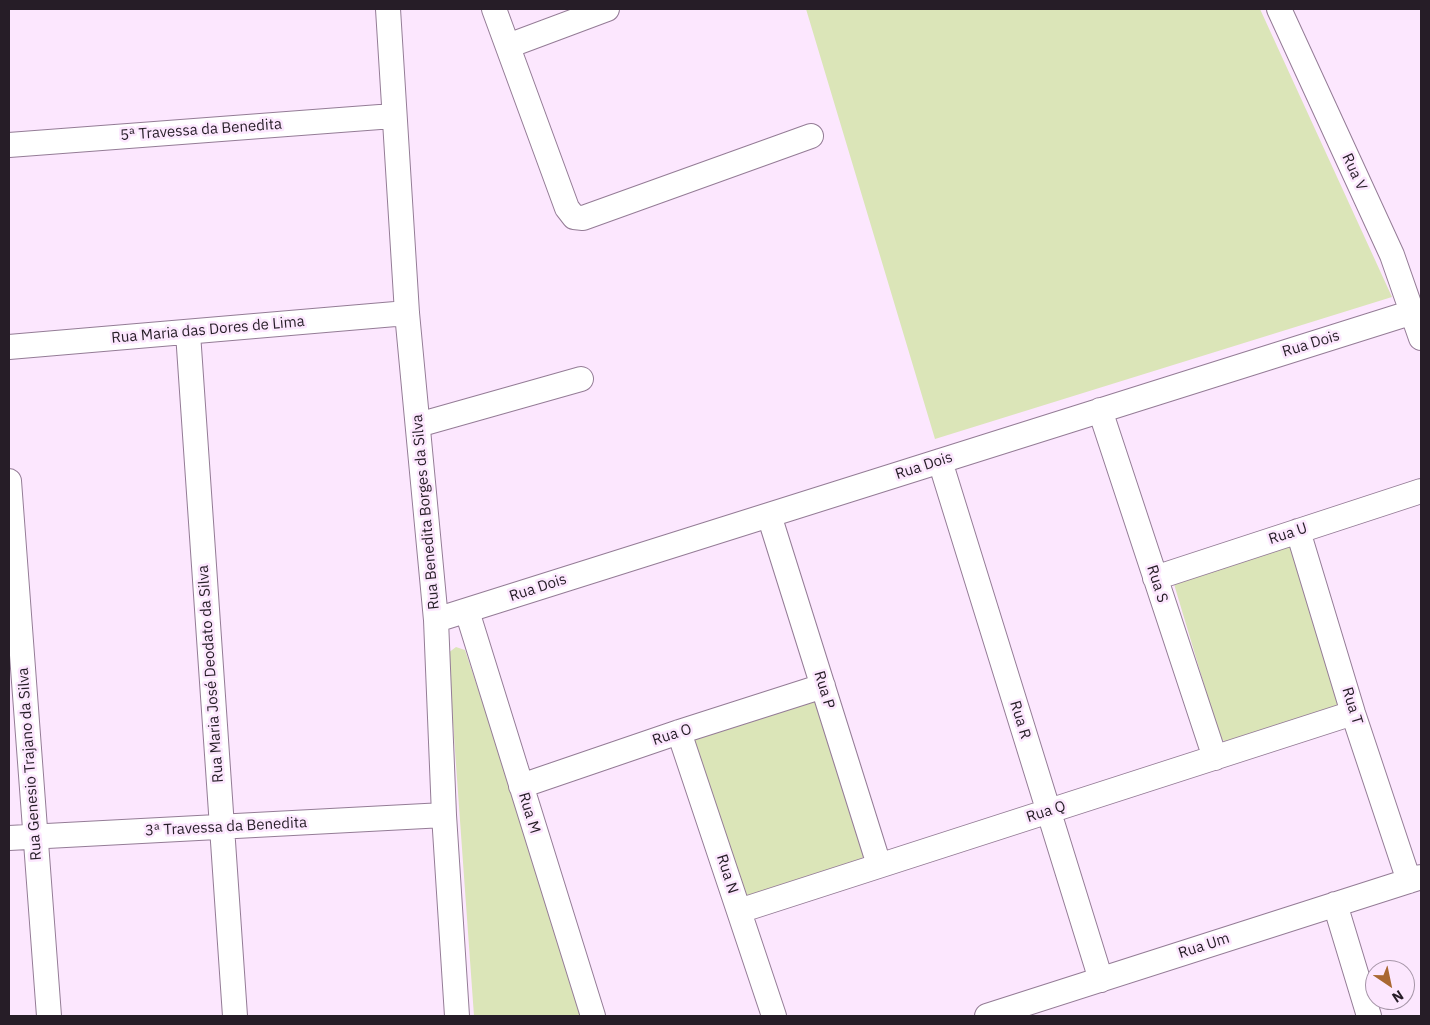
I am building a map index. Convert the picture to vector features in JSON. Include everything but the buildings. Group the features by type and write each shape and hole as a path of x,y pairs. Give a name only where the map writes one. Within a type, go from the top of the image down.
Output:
{"street":[{"name":"Rua Benedita Borges da Silva","path":"388,9 393,116 407,313 436,620 444,815 457,1016"},
{"path":"494,9 567,208 574,217 583,218 811,136"},
{"path":"508,46 608,9"},
{"name":"Rua V","path":"1279,9 1392,255 1421,338"},
{"name":"5ª Travessa da Benedita","path":"9,145 393,116"},
{"name":"Rua Dois","path":"436,620 1413,312"},
{"name":"Rua Maria das Dores de Lima","path":"9,347 407,313"},
{"name":"Rua Maria José Deodato da Silva","path":"188,332 235,1016"},
{"path":"418,425 581,379"},
{"name":"Rua S","path":"1100,410 1215,758"},
{"name":"Rua R","path":"940,460 1101,980"},
{"name":"Rua Genesio Trajano da Silva","path":"9,481 49,1016"},
{"name":"Rua U","path":"1155,578 1421,491"},
{"name":"Rua P","path":"769,515 880,866"},
{"name":"Rua T","path":"1298,531 1354,714 1415,879"},
{"name":"Rua M","path":"467,610 592,1016"},
{"name":"Rua O","path":"521,786 679,732 823,686"},
{"name":"Rua Q","path":"739,911 1354,714"},
{"name":"Rua N","path":"679,732 774,1016"},
{"name":"3ª Travessa da Benedita","path":"9,838 444,815"},
{"name":"Rua Um","path":"988,1016 1415,879"},
{"path":"1336,904 1369,1016"}],"green space":[{"path":"806,9 1260,9 1392,297 935,439"},
{"path":"1289,545 1297,547 1343,702 1338,710 1228,744 1220,738 1174,584 1177,579"},
{"path":"456,647 465,650 526,832 580,1016 474,1016 448,653"},
{"path":"815,696 868,851 858,863 751,897 746,895 694,739"}]}
